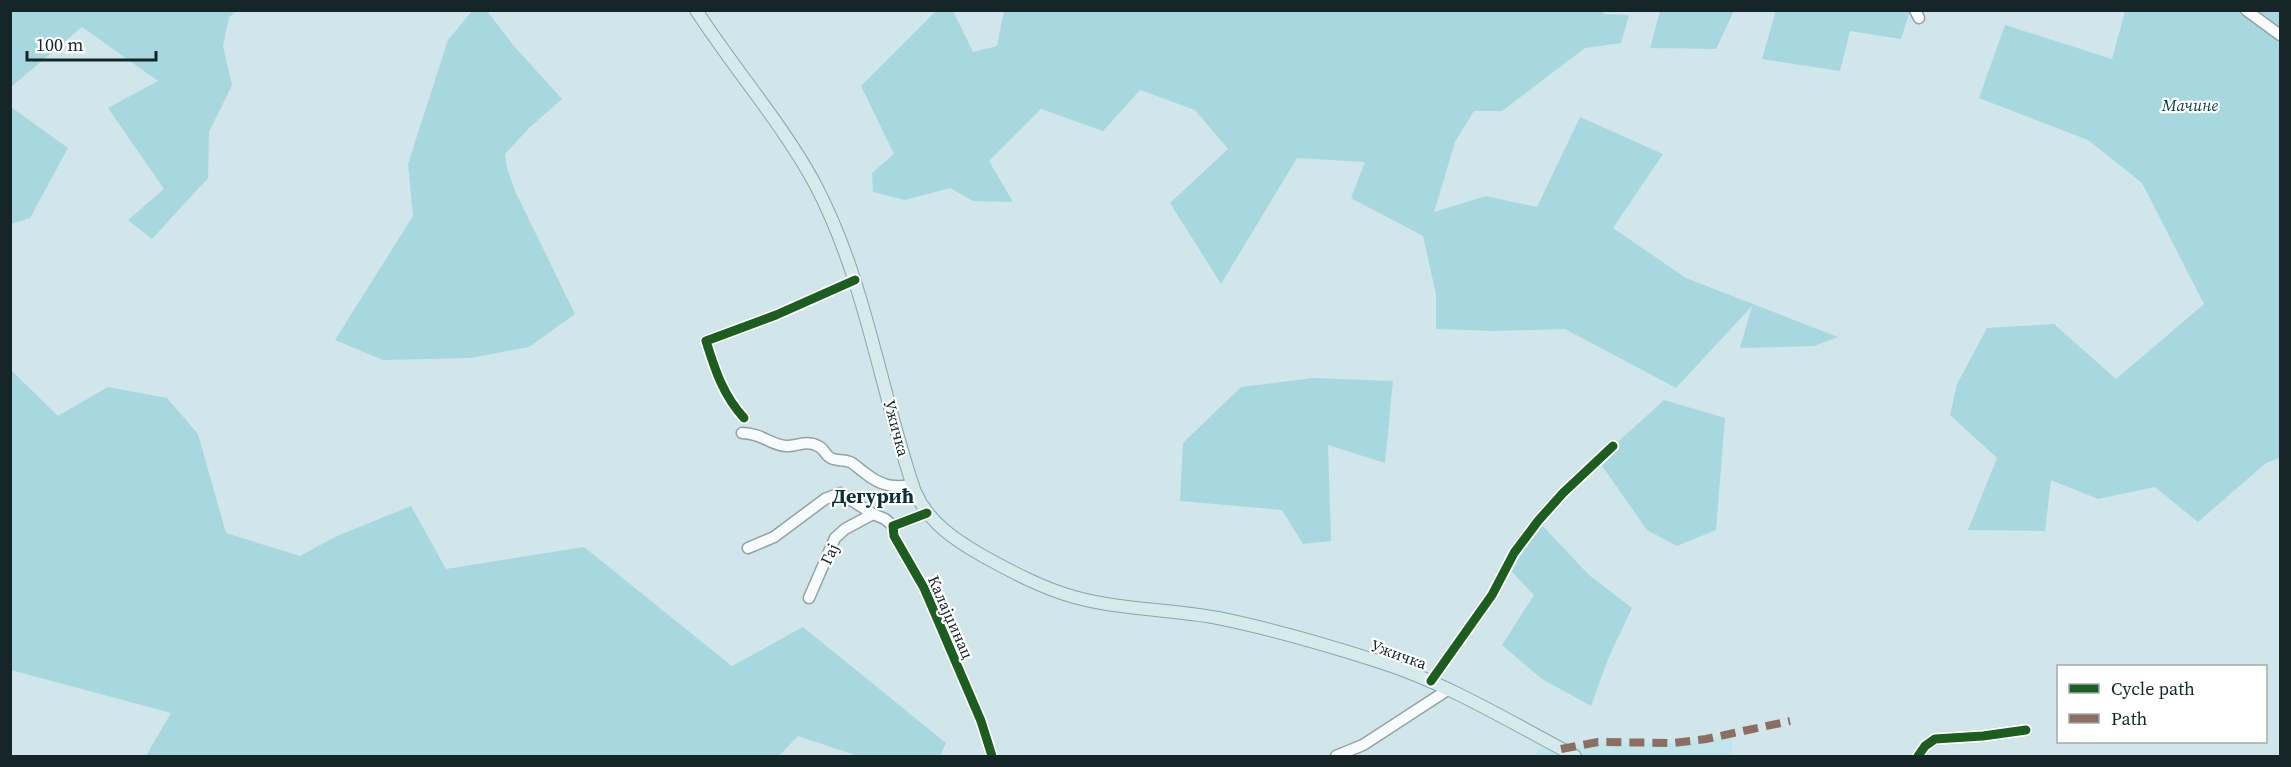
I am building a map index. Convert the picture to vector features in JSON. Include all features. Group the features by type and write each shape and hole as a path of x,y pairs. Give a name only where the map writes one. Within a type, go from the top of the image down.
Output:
{"main road":[{"name":"Ужичка","path":"696,10 805,168 834,225 855,280 913,485 927,513 944,531 967,547 1026,579 1066,595 1096,602 1233,622 1378,661 1449,689 1575,756"}],"street":[{"path":"2246,10 2280,35"},
{"path":"744,418 722,388 706,340 776,315 855,280"},
{"path":"742,433 754,433 786,446 803,442 816,445 835,460 851,462 883,485 897,487 913,485"},
{"path":"1431,681 1492,595 1515,553 1538,521 1613,446"},
{"path":"748,548 774,537 825,498 840,492 893,526 927,513"},
{"name":"Гај","path":"809,598 835,538 845,529 873,514"},
{"name":"Калајџинац","path":"893,526 894,536 924,588 981,721 992,756"},
{"path":"1336,756 1363,745 1449,689"},
{"path":"1918,756 1924,746 1935,739 2026,730"}],"shaded area":[{"path":"1732,733 1732,756 1533,756 1545,741 1561,749 1598,742 1673,743"}],"green space":[{"path":"1660,10 1734,11 1716,49 1650,48"},
{"path":"1776,10 1910,11 1901,39 1850,31 1840,71 1762,59"},
{"path":"10,11 237,11 229,17 223,46 232,85 209,132 208,178 152,239 128,220 164,189 108,108 158,81 82,27 11,87"},
{"path":"472,11 487,11 514,46 562,99 529,128 505,154 515,191 575,314 529,347 471,358 383,360 335,340 413,216 408,164 448,40"},
{"path":"936,11 953,11 973,52 997,46 1004,11 1604,11 1603,14 1629,15 1621,43 1585,48 1502,111 1474,111 1455,142 1434,212 1486,196 1537,207 1580,117 1663,154 1613,228 1686,278 1838,337 1814,346 1740,348 1752,306 1676,388 1565,329 1494,331 1436,329 1436,294 1423,236 1351,198 1365,162 1297,158 1221,284 1170,203 1228,149 1195,110 1140,90 1103,131 1041,109 989,161 1013,202 973,201 950,188 905,200 873,192 872,173 894,154 861,86"},
{"name":"Мачине","path":"2125,11 2280,11 2280,458 2266,463 2198,522 2155,487 2098,499 2051,480 2045,531 1968,530 1997,458 1950,415 1957,384 1987,328 2054,324 2116,379 2204,304 2142,183 2088,140 1979,98 2005,25 2112,59"},
{"path":"11,107 68,148 30,218 11,224"},
{"path":"10,369 58,416 108,387 167,398 198,434 226,533 300,556 337,536 411,506 446,569 584,547 732,666 803,627 946,743 940,756 858,756 798,736 779,756 146,756 171,713 11,670"},
{"path":"1313,378 1393,381 1385,463 1328,445 1331,541 1303,544 1282,510 1180,501 1183,443 1241,387"},
{"path":"1664,400 1725,418 1716,530 1677,546 1647,530 1598,460"},
{"path":"1538,521 1589,575 1632,608 1608,659 1591,706 1542,679 1502,645 1534,595 1507,567"}],"marked path":[{"path":"1561,749 1598,742 1673,743 1706,739 1790,721"}],"cycle path":[{"path":"744,418 725,391 706,341 776,315 855,280"},
{"path":"1431,681 1492,595 1514,553 1538,521 1563,493 1613,446"},
{"path":"927,513 893,526 894,536 924,588 981,721 992,756"},
{"path":"1918,756 1925,746 1935,739 2026,730"}],"district":[{"name":"Дегурић","path":"873,496"}]}
